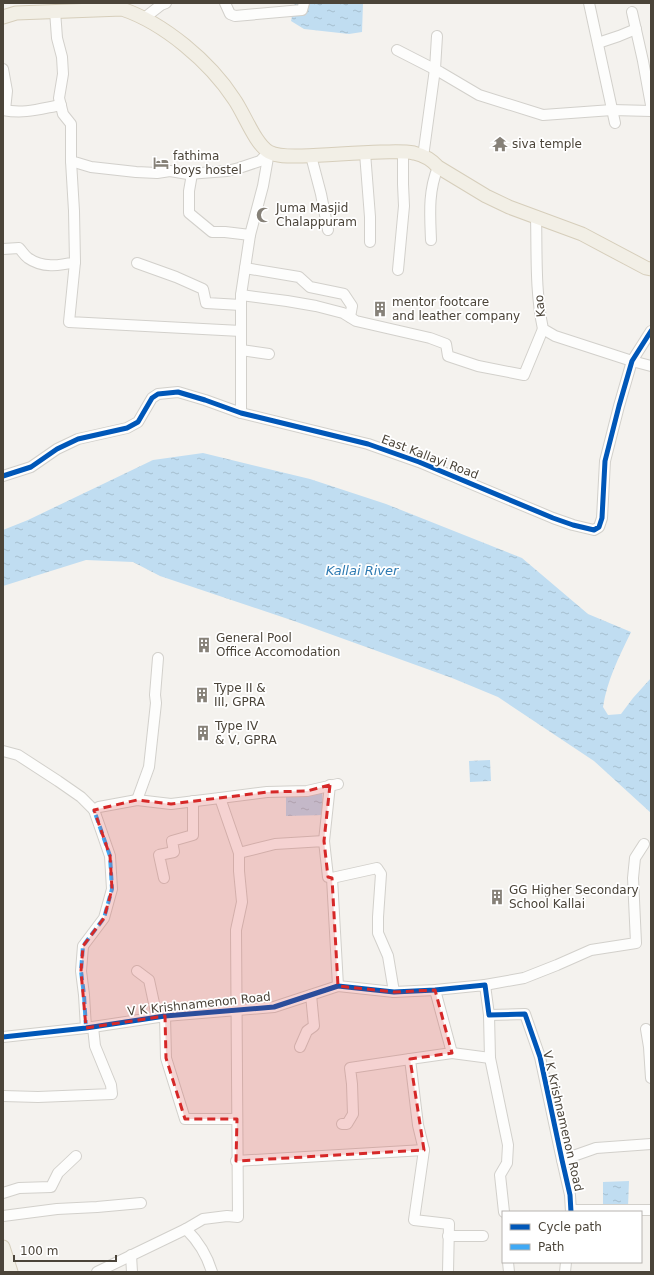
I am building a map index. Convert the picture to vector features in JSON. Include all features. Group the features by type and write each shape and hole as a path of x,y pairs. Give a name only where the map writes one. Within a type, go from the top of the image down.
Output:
{"main road":[{"path":"3,17 16,13 120,6 181,42 210,69 234,98 257,141 269,152 288,156 365,152 414,153 433,162 438,167 486,196 509,207 582,234 632,261 651,269"},
{"path":"3,1247 11,1272"}],"street":[{"path":"144,19 166,3"},
{"path":"225,3 230,14 234,16 302,10 304,3"},
{"path":"589,3 615,123"},
{"path":"55,11 57,38 62,57 63,74 59,98 63,114 71,124 75,262 69,322 241,331"},
{"path":"632,12 651,105"},
{"path":"598,43 636,29"},
{"path":"423,157 437,36"},
{"path":"397,50 434,69 478,95 543,114 612,110 651,111"},
{"path":"3,69 7,91 4,110 17,112 30,111 61,105"},
{"path":"71,161 91,167 157,173 170,171 192,174 239,168 260,161 269,152"},
{"path":"241,413 241,300 250,235 263,186 269,152"},
{"path":"365,152 370,217 370,242"},
{"path":"398,270 404,206 403,152"},
{"path":"311,156 322,194 328,230"},
{"path":"431,240 430,198 432,181 438,167"},
{"path":"192,174 189,192 189,213 212,232 250,235"},
{"name":"Kao","path":"536,216 539,303 543,329 555,336 651,366"},
{"path":"3,249 19,248 28,258 44,265 60,266 75,262"},
{"path":"137,263 176,277 203,289 206,303 241,300 316,306 343,313 356,321 430,338 446,344 448,356 478,366 524,375 543,329"},
{"path":"245,268 299,278 310,287 344,294 352,306 350,317"},
{"name":"East Kallayi Road","path":"3,476 31,467 57,450 78,439 127,428 138,422 152,398 158,394 178,392 241,413 368,444 419,462 553,518 594,530 599,527 601,523 606,461 619,406 632,361 651,331"},
{"path":"241,350 269,354"},
{"path":"137,800 149,767 156,703 155,695 158,658"},
{"path":"3,751 18,755 81,797 94,810 110,856 112,889 104,918 83,946 81,971 90,1027 95,1046 111,1085 112,1094 38,1097 3,1096"},
{"path":"94,810 137,800 171,804 267,792 307,791 334,785 324,841 328,877 332,878 377,868 381,874 378,933 388,956 394,992"},
{"path":"97,1272 186,1230 204,1219 227,1216 238,1218 239,1205 236,1161 236,930 242,902 239,871 240,853 220,798"},
{"path":"164,878 159,855 174,852 172,841 193,835 193,801"},
{"path":"240,853 275,844 324,841"},
{"name":"V K Krishnamenon Road","path":"3,1037 90,1027 161,1016 274,1006 338,986 394,992 485,985 524,978 591,950 636,943 633,878 635,858 644,844"},
{"path":"332,878 338,986"},
{"path":"137,971 149,980 161,1016 166,1058 185,1119 237,1119"},
{"path":"485,985 489,1015 490,1058 508,1145 507,1163 500,1176 504,1211"},
{"path":"435,990 452,1053"},
{"path":"300,1048 307,1031 314,1026 311,995"},
{"name":"V K Krishnamenon Road","path":"489,1015 525,1014 540,1057 570,1195 571,1211"},
{"path":"646,1029 650,1047 651,1078"},
{"path":"342,1124 347,1124 353,1114 350,1068 452,1053 490,1058"},
{"path":"410,1059 418,1126 424,1150 414,1220 449,1224 448,1272"},
{"path":"562,1160 596,1148 651,1144"},
{"path":"236,1161 424,1150"},
{"path":"3,1193 19,1188 51,1187 58,1173 76,1156"},
{"path":"3,1216 57,1208 97,1207 141,1203"},
{"path":"571,1211 651,1210"},
{"path":"186,1230 196,1239 209,1263 212,1272"},
{"path":"448,1236 483,1236"},
{"path":"131,1255 132,1272"}],"highlighted area":[{"path":"330,785 324,841 328,877 332,878 338,986 394,992 435,990 452,1053 410,1059 424,1150 236,1161 237,1119 185,1119 166,1058 165,1016 86,1028 81,971 83,946 104,918 112,889 110,856 94,810 137,800 171,804 267,792 307,791"}],"water":[{"path":"295,3 363,3 362,32 349,34 304,29 291,21"},
{"name":"Kallai River","path":"203,453 310,479 386,504 522,558 588,614 631,632 610,678 603,707 608,715 621,714 651,678 651,813 594,761 498,697 452,678 294,621 160,576 133,562 86,560 3,586 3,530 28,520 153,460"},
{"path":"490,760 491,781 470,782 469,761"},
{"path":"322,791 324,815 286,816 286,794"},
{"path":"629,1181 628,1207 603,1205 603,1182"}],"marked path":[{"path":"86,1028 81,971 83,946 104,918 112,889 110,856 94,810"}],"cycle path":[{"path":"3,476 31,467 57,449 78,439 127,428 138,422 152,398 158,394 178,392 241,413 368,444 419,462 553,518 594,530 599,527 602,518 605,461 619,406 632,361 651,331"},
{"path":"3,1037 86,1028 165,1016 274,1007 338,986 394,992 485,985 489,1015 525,1014 540,1057 570,1195 571,1211"}],"place":[{"name":"siva temple","path":"500,144"},
{"name":"fathima boys hostel","path":"161,163"},
{"name":"Juma Masjid Chalappuram","path":"264,215"},
{"name":"mentor footcare and leather company","path":"380,309"},
{"name":"General Pool Office Accomodation","path":"204,645"},
{"name":"Type II & III, GPRA","path":"202,695"},
{"name":"Type IV & V, GPRA","path":"203,733"},
{"name":"GG Higher Secondary School Kallai","path":"497,897"}]}
